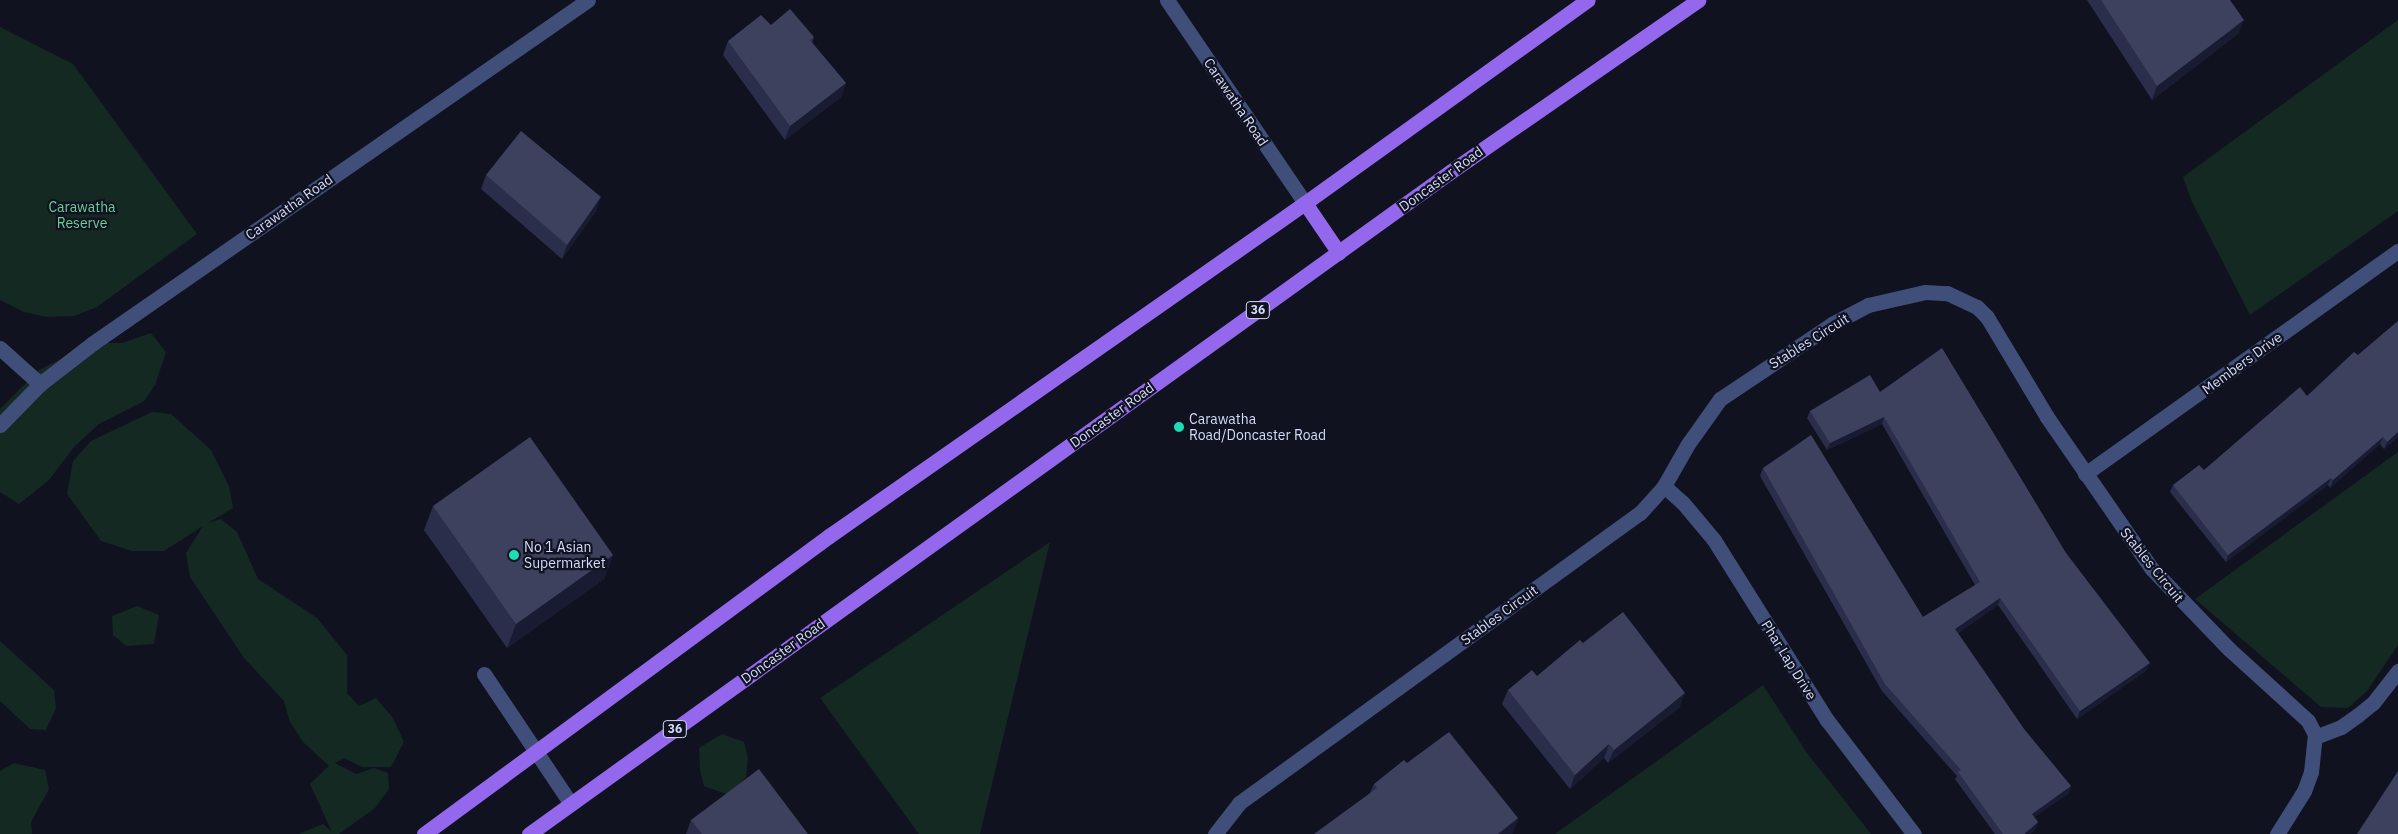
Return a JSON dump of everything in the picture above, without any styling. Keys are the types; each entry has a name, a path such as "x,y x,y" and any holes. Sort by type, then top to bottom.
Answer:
{"main road":[{"path":"424,834 829,536 1305,203 1588,0"},
{"name":"Doncaster Road","path":"529,834 1339,252 1698,0"},
{"path":"1305,203 1339,252"}],"street":[{"name":"Carawatha Road","path":"0,425 40,384 93,343 588,0"},
{"name":"Carawatha Road","path":"1167,0 1305,203"},
{"name":"Members Drive","path":"2086,474 2398,251"},
{"name":"Stables Circuit","path":"1215,834 1239,803 1640,513 1664,486 1693,436 1720,399 1832,324 1868,306 1925,292 1947,293 1977,307 1987,318 2086,474 2152,569 2229,649 2295,707 2308,721 2314,737 2313,765 2304,791 2277,834"},
{"path":"0,348 40,384"},
{"name":"Phar Lap Drive","path":"1664,486 1683,502 1714,540 1827,720 1914,834"},
{"path":"2314,737 2341,727 2358,715 2373,703 2398,671"},
{"path":"484,674 571,804"}],"green space":[{"path":"2398,20 2398,211 2250,315 2192,202 2183,177"},
{"name":"Carawatha Reserve","path":"0,27 73,64 197,234 97,307 74,316 47,317 24,312 0,300"},
{"path":"151,333 166,352 155,385 144,401 99,424 74,447 49,480 19,504 0,492 0,409 39,370 93,343 122,343"},
{"path":"152,412 171,414 211,450 229,486 233,508 208,523 221,519 237,532 258,579 317,618 347,655 347,693 359,706 376,698 393,718 404,742 391,767 362,767 344,758 335,763 356,774 374,768 388,773 389,789 375,808 339,834 298,834 323,824 332,832 310,784 329,766 303,742 290,722 284,701 244,658 190,577 186,553 203,526 164,551 132,551 101,541 67,494 73,461 91,441"},
{"path":"2398,452 2398,645 2367,691 2348,708 2321,707 2195,599"},
{"path":"1050,542 980,834 919,834 820,698"},
{"path":"137,606 159,615 154,644 126,646 113,635 112,616"},
{"path":"0,641 54,690 56,708 46,730 30,729 0,701"},
{"path":"1763,685 1807,753 1871,834 1555,834"},
{"path":"722,734 744,742 748,758 746,777 729,795 704,786 700,771 699,748"},
{"path":"14,763 45,770 49,789 31,822 32,834 0,834 0,771"}],"building":[{"path":"2101,0 2230,0 2244,20 2157,86"},
{"path":"790,9 814,37 810,40 846,83 790,126 728,41 761,15 771,25"},
{"path":"521,131 601,197 567,245 486,175"},
{"path":"2398,321 2398,432 2387,442 2383,437 2333,480 2331,478 2228,555 2173,485 2199,465 2204,470 2300,387 2307,396 2354,352 2358,355"},
{"path":"1942,348 2066,553 2150,663 2080,711 2000,598 1955,629 2024,729 2071,786 2032,814 2038,822 2024,834 2003,834 1958,772 1961,770 1885,684 1763,468 1811,435 1923,617 1980,582 1884,417 1830,443 1810,411 1870,375 1880,392"},
{"name":"No 1 Asian Supermarket","path":"530,437 613,555 516,624 433,506"},
{"path":"1623,612 1685,693 1614,750 1609,744 1575,775 1508,690 1532,670 1537,676 1580,640 1583,643"},
{"path":"1449,732 1518,818 1498,834 1314,834 1377,788 1374,784 1404,760 1407,763"},
{"path":"759,769 808,834 702,834 691,820"},
{"path":"2398,771 2398,834 2357,834"}],"place":[{"name":"Carawatha Road/Doncaster Road","path":"1179,427"},
{"name":"No 1 Asian Supermarket","path":"514,555"}]}
